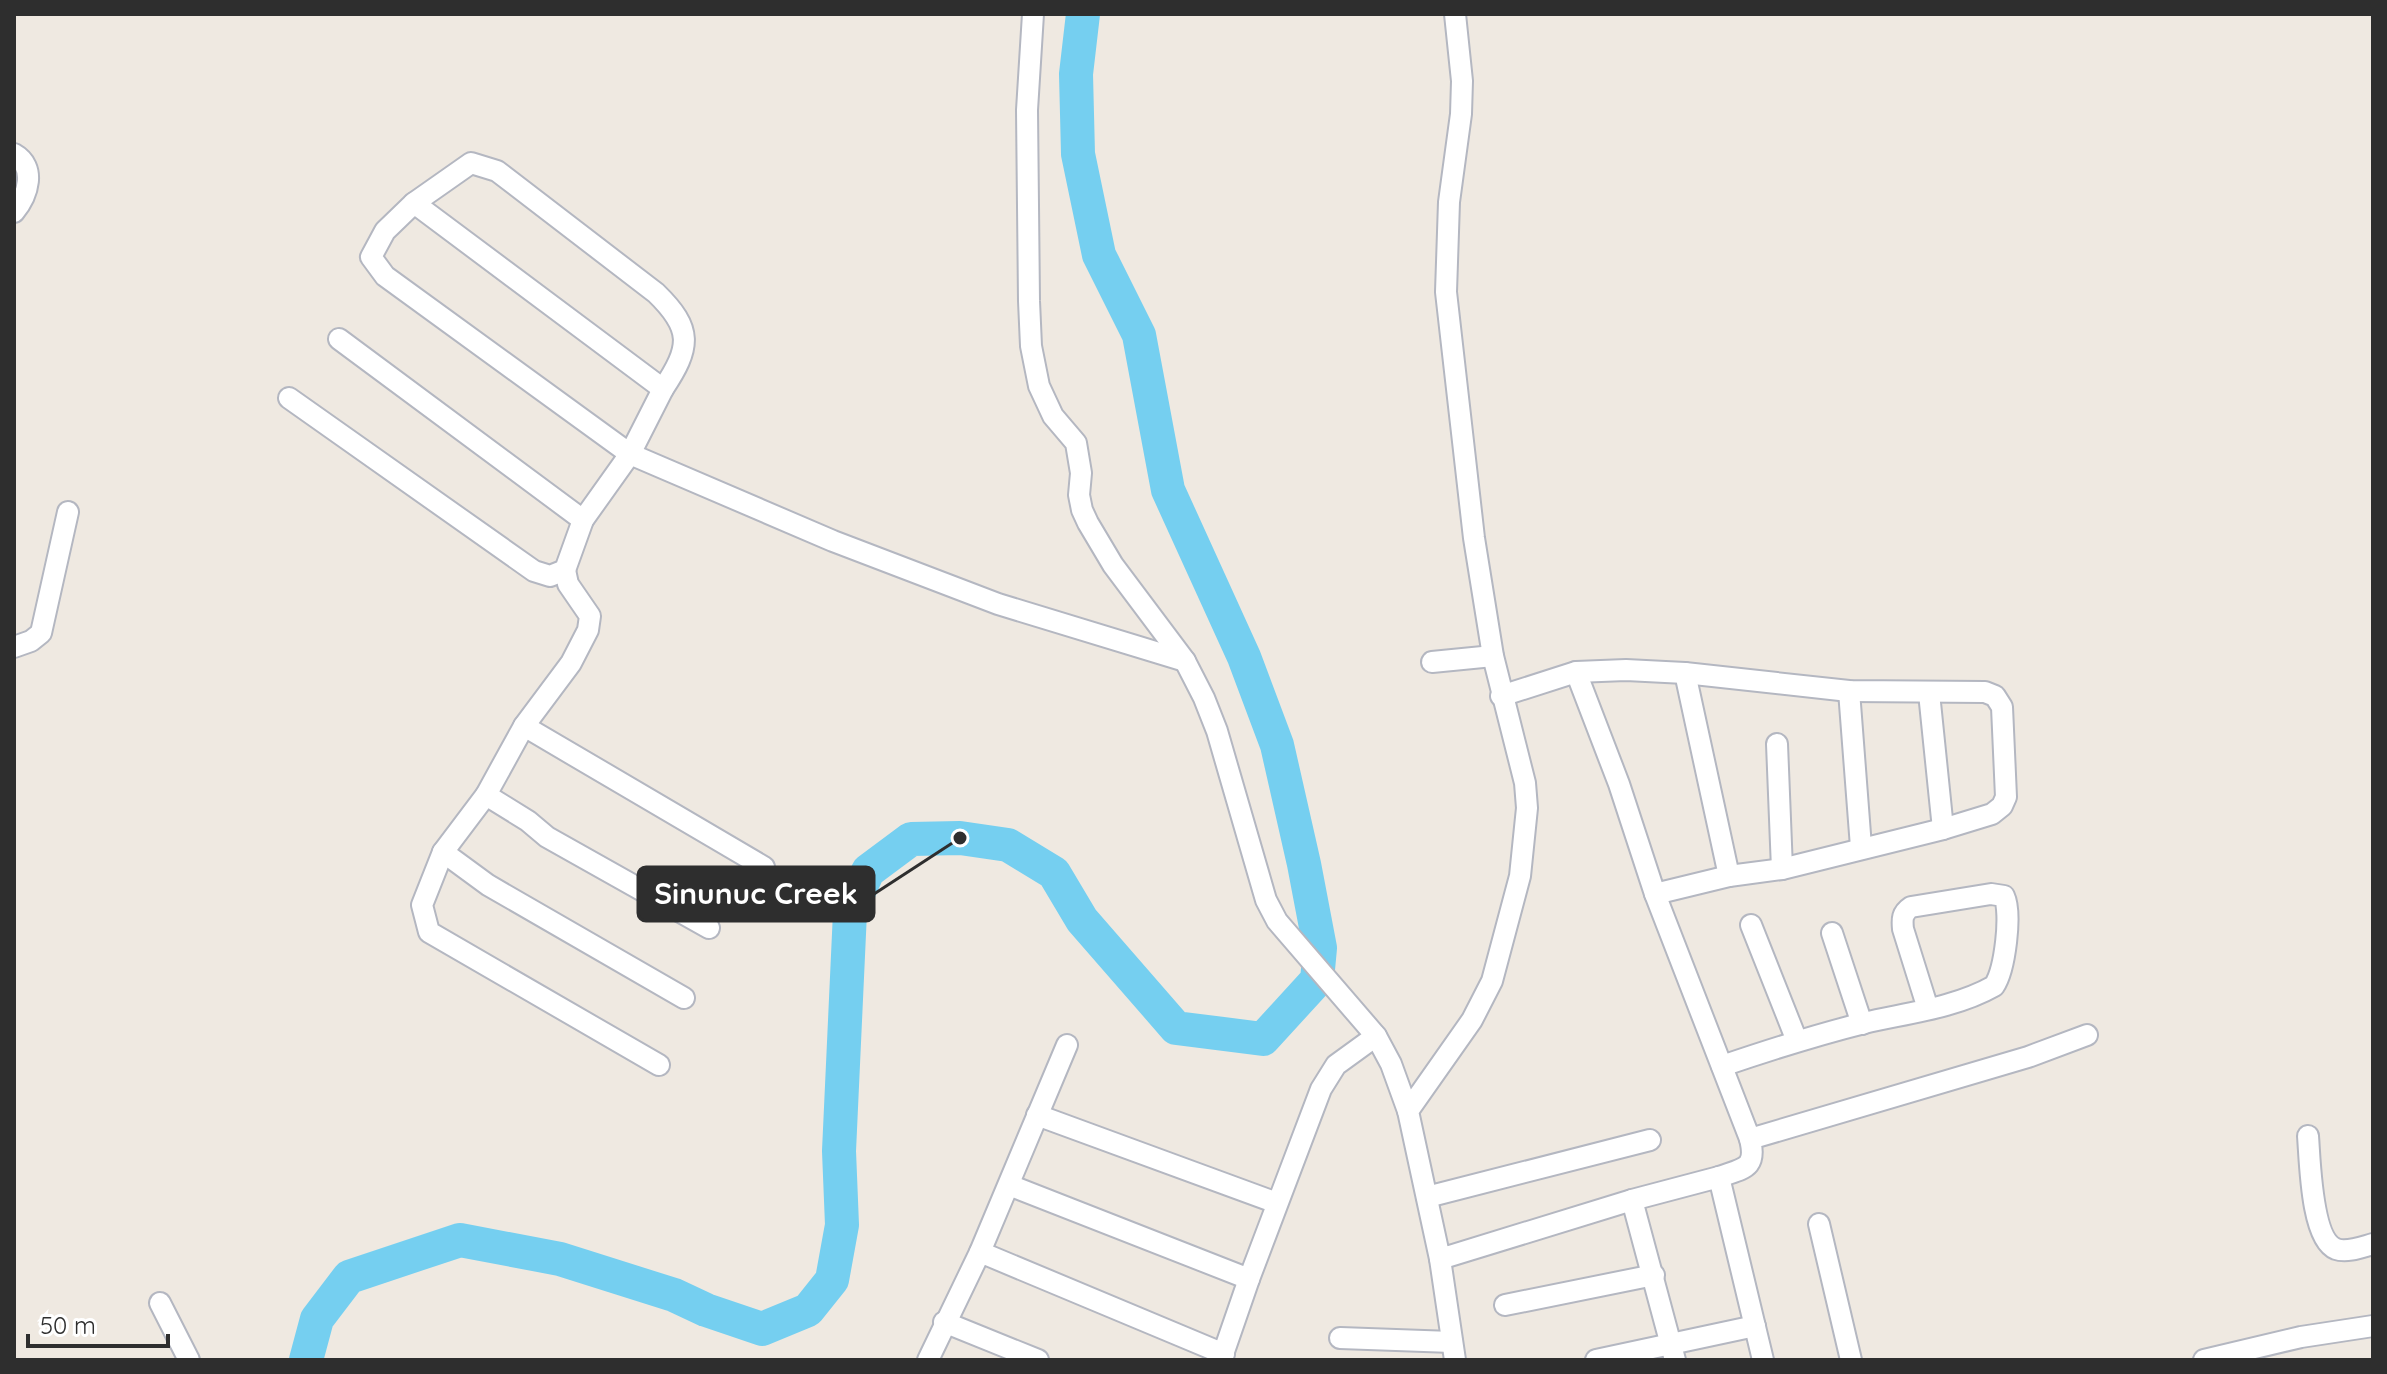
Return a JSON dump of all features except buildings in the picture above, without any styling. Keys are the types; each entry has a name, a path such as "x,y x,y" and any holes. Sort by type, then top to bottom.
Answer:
{"street":[{"path":"1033,14 1027,110 1029,316 1039,386 1053,416 1076,443 1081,459 1079,495 1088,523 1113,565 1185,661 1204,698 1217,731 1266,900 1277,921 1376,1036 1391,1064 1408,1111 1440,1259 1454,1351 1340,1338"},
{"path":"1408,1111 1472,1020 1492,981 1520,876 1527,808 1525,783 1493,656 1474,538 1446,292 1450,187 1461,114 1462,81 1455,14"},
{"path":"14,154 25,163 28,175 25,194 14,212"},
{"path":"659,1065 429,932 422,905 443,852 486,795 524,726 571,663 588,630 590,616 568,584 565,570 583,520 630,454 675,370 683,350 684,330 677,313 656,293 497,171 471,163 414,203 385,231 371,257 385,276 630,454 833,541 998,604 1185,661"},
{"path":"414,203 663,389"},
{"path":"339,339 583,520"},
{"path":"289,398 534,571 550,576 565,570"},
{"path":"14,647 37,638 45,624 68,512"},
{"path":"1432,662 1493,656"},
{"path":"1501,696 1576,672 1626,670 1685,673 1849,691 1985,692 1995,696 2002,707 2006,797 2002,806 1992,814 1782,869 1729,876 1655,894"},
{"path":"1440,1259 1632,1200 1719,1177 1740,1169 1751,1162 1754,1155 1655,894 1619,784 1576,672"},
{"path":"1685,673 1729,876"},
{"path":"1849,691 1861,847"},
{"path":"1929,693 1943,829"},
{"path":"524,726 764,867"},
{"path":"1777,744 1782,869"},
{"path":"486,795 578,855 709,928"},
{"path":"443,852 488,885 684,998"},
{"path":"1722,1066 1797,1041 1928,1009 1963,999 1994,986 2005,940 2008,906 2004,896 1991,894 1911,907 1905,911 1902,916 1903,929 1928,1009"},
{"path":"1751,925 1797,1041"},
{"path":"1832,933 1862,1024"},
{"path":"1750,1139 2016,1061 2087,1035"},
{"path":"980,1252 1223,1357 1321,1089 1336,1065 1376,1036"},
{"path":"928,1360 980,1252 1067,1045"},
{"path":"1037,1115 1277,1203"},
{"path":"2308,1136 2317,1219 2324,1240 2340,1250 2373,1244"},
{"path":"1427,1197 1650,1140"},
{"path":"1719,1177 1763,1360"},
{"path":"1009,1185 1249,1279"},
{"path":"1632,1200 1673,1352"},
{"path":"1819,1224 1851,1360"},
{"path":"1505,1305 1654,1275"},
{"path":"160,1303 189,1360"},
{"path":"944,1322 1038,1360"},
{"path":"1596,1360 1673,1352 1755,1326"},
{"path":"2204,1360 2236,1356 2301,1337 2373,1326"}],"waterway":[{"path":"306,1360 317,1319 349,1277 460,1240 560,1259 674,1295 706,1310 762,1329 808,1310 832,1280 842,1225 839,1151 850,912 868,871 911,839 960,838 1008,845 1054,873 1082,920 1176,1028 1263,1039 1317,980 1320,948 1277,745 1244,657 1168,490 1139,335 1099,255 1078,154 1076,74 1083,14"}],"place":[{"name":"Sinunuc Creek","path":"960,838"}]}
